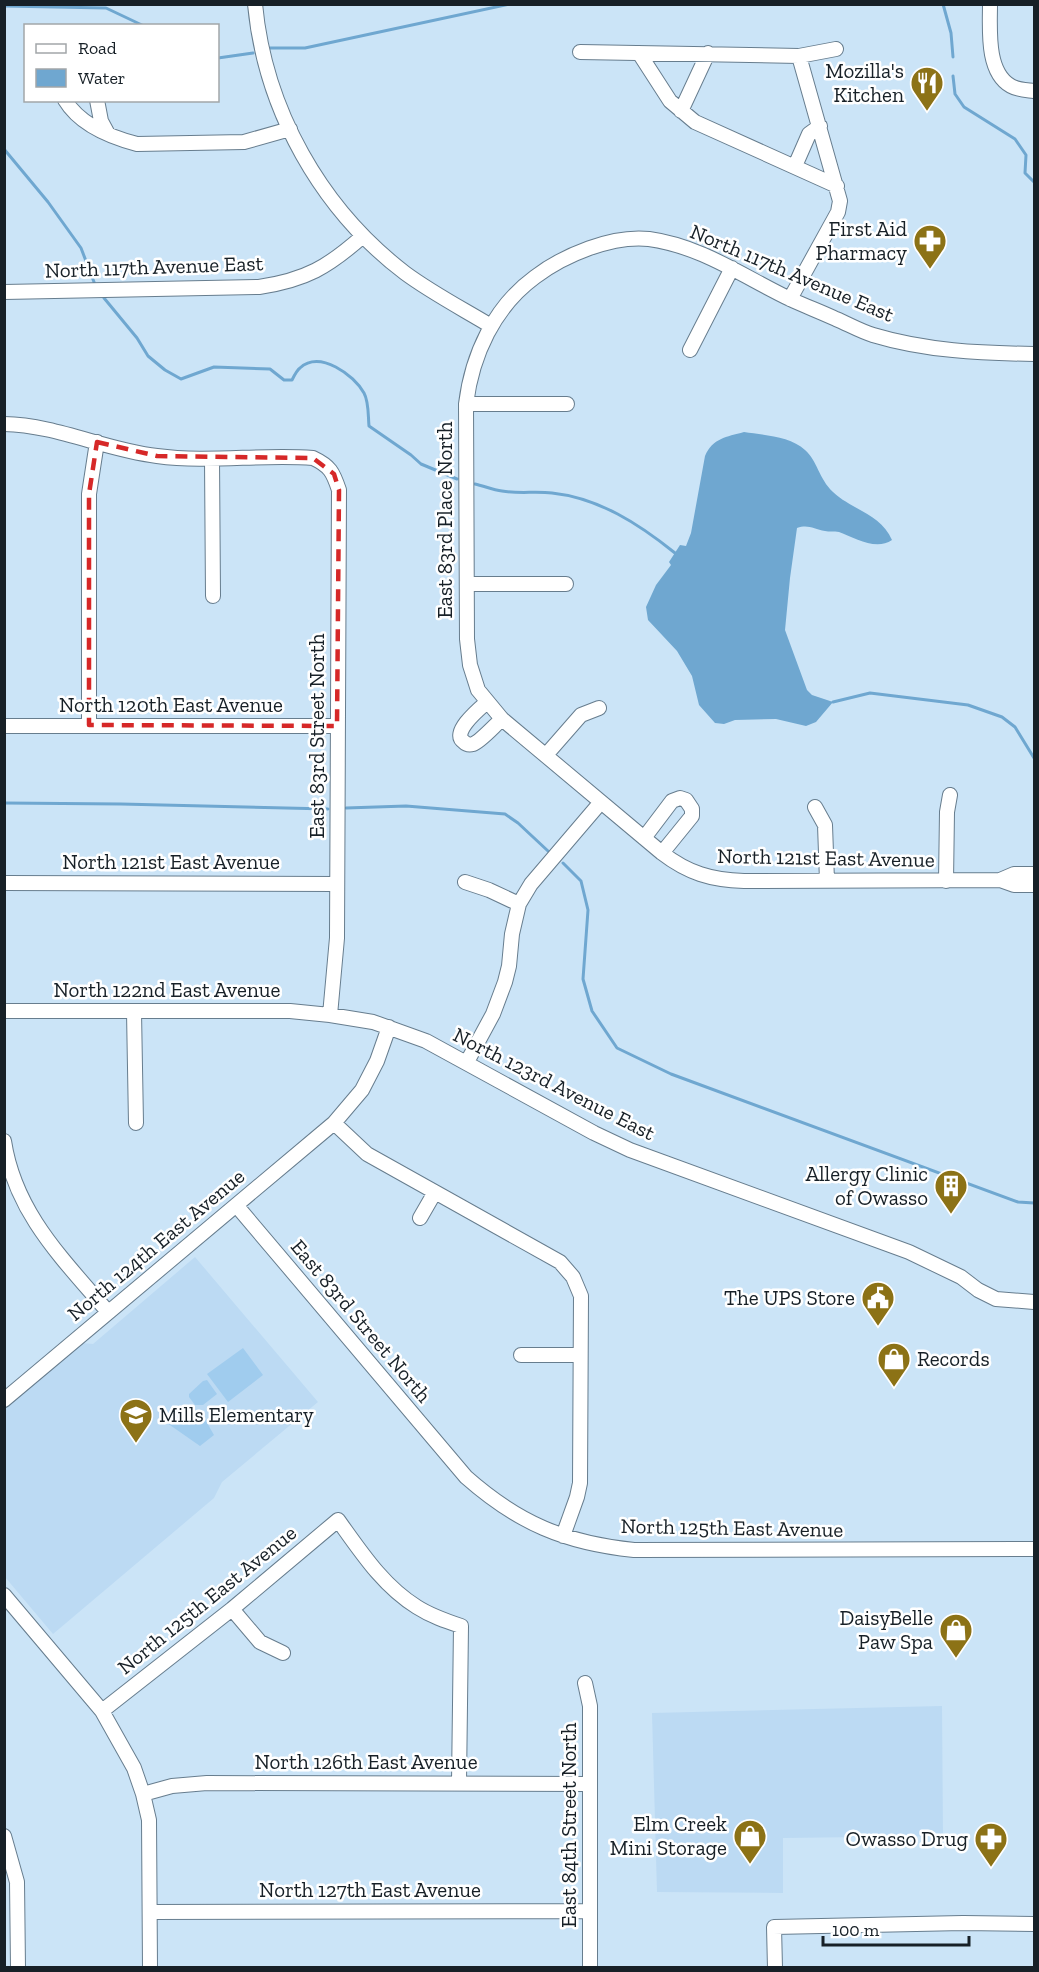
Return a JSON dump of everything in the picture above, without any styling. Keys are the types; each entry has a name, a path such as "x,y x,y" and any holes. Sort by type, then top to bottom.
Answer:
{"street":[{"path":"255,4 258,35 266,69 290,129 309,167 331,201 363,236 405,273 491,326"},
{"path":"990,4 991,44 999,74 1011,86 1020,90 1035,91"},
{"path":"580,52 799,56 836,49"},
{"path":"639,53 670,101 695,122 837,186"},
{"path":"681,111 708,53"},
{"path":"790,299 838,212 840,201 799,56"},
{"path":"66,102 92,128 137,144 226,144 244,142 290,129"},
{"path":"97,102 101,121 108,134"},
{"path":"795,166 809,134 820,126"},
{"name":"North 117th Avenue East","path":"4,292 278,284 315,272 344,253 363,236"},
{"name":"North 117th Avenue East","path":"491,326 513,297 544,270 581,250 615,242 648,239 690,249 790,299 871,334 917,345 958,351 1035,354"},
{"path":"690,350 732,268"},
{"name":"East 83rd Place North","path":"491,326 480,345 474,363 466,404 467,646 478,690 494,711"},
{"path":"466,404 567,404"},
{"path":"4,424 37,427 157,456 213,459 213,596"},
{"path":"88,726 89,494 97,442"},
{"name":"East 83rd Street North","path":"213,459 313,458 323,463 334,474 339,490 336,962 330,1015"},
{"path":"467,584 566,584"},
{"path":"546,755 581,715 598,708"},
{"name":"North 121st East Avenue","path":"494,711 662,853 692,872 722,880 1000,880 1014,885 1035,885"},
{"name":"North 120th East Avenue","path":"4,726 337,726"},
{"path":"946,881 947,812 950,795"},
{"path":"644,838 672,801 680,798 687,800 691,804 692,816 662,853"},
{"path":"467,1062 493,1014 505,982 513,927 519,904 531,884 601,802"},
{"path":"815,807 825,825 827,881"},
{"name":"North 121st East Avenue","path":"1000,880 1014,874 1035,874"},
{"path":"465,882 519,904"},
{"name":"North 121st East Avenue","path":"4,883 337,884"},
{"name":"North 122nd East Avenue","path":"4,1011 290,1011 330,1015 389,1027"},
{"path":"134,1012 136,1123"},
{"name":"North 123rd Avenue East","path":"389,1027 426,1041 594,1133 630,1150 909,1252 953,1272 996,1299 1035,1302"},
{"name":"North 124th East Avenue","path":"6,1396 334,1123 362,1090 377,1061 389,1027"},
{"path":"334,1123 367,1154 560,1262 573,1276 581,1296 580,1483 563,1536"},
{"path":"4,1141 15,1184 34,1222 108,1312"},
{"path":"420,1218 435,1192"},
{"name":"East 83rd Street North","path":"236,1205 454,1464"},
{"path":"521,1355 580,1355"},
{"name":"North 125th East Avenue","path":"454,1464 480,1490 507,1510 541,1528 606,1547 666,1551 1035,1549"},
{"name":"North 125th East Avenue","path":"102,1711 232,1609 338,1520 372,1567 398,1593 433,1616 461,1626 459,1783"},
{"path":"4,1595 102,1711 129,1759 143,1794 150,1839 150,1968"},
{"path":"232,1609 260,1642 283,1653"},
{"name":"East 84th Street North","path":"585,1683 590,1706 590,1968"},
{"name":"North 126th East Avenue","path":"143,1794 172,1786 207,1783 590,1784"},
{"path":"4,1836 17,1882 18,1968"},
{"name":"North 127th East Avenue","path":"150,1912 590,1911"},
{"path":"775,1968 774,1927 957,1923 1035,1924"}],"highlighted area":[{"path":"97,442 157,456 313,458 334,474 339,490 337,726 89,725 89,494"}],"shaded area":[{"name":"Mills Elementary","path":"195,1257 318,1402 222,1482 214,1498 53,1634 5,1577 4,1407 81,1343 93,1344"},
{"path":"243,1348 263,1375 228,1402 207,1374"},
{"path":"207,1380 217,1394 203,1405 195,1405 189,1394"},
{"path":"184,1407 203,1417 214,1435 200,1446 167,1423 166,1420 173,1410"},
{"path":"942,1706 943,1836 783,1838 783,1893 657,1892 652,1713"}],"water":[{"path":"744,432 776,437 799,445 809,454 828,487 841,498 874,518 887,531 892,540 872,544 839,532 808,527 797,528 785,630 807,690 812,695 833,702 816,722 806,726 776,719 715,723 699,705 692,676 677,651 648,620 646,607 656,585 671,565 669,562 680,545 686,546 691,533 708,450 716,442 726,437"}],"waterway":[{"path":"270,48 305,48 510,4"},
{"path":"943,4 951,33 953,57"},
{"path":"4,6 106,8 140,24"},
{"path":"219,58 253,53"},
{"path":"953,76 955,94 964,107 1015,139 1026,155 1025,173 1034,182"},
{"path":"4,149 48,202 81,248 94,282"},
{"path":"104,298 137,338 148,356 181,379 214,367 270,369 284,380 292,380 299,369 308,363 326,363 336,367 353,379 364,393 368,405 369,426 421,464 457,479"},
{"path":"475,484 495,490 552,493 586,500 618,514 675,553"},
{"path":"833,702 870,693 968,705 1002,717 1015,727 1034,758"},
{"path":"4,803 328,809"},
{"path":"346,808 406,806 505,814 548,851"},
{"path":"563,863 581,881 588,910 583,979 592,1011 617,1048 671,1074 1018,1202 1034,1203"}],"place":[{"name":"Mozilla's Kitchen","path":"927,112"},
{"name":"First Aid Pharmacy","path":"930,270"},
{"name":"Allergy Clinic of Owasso","path":"951,1215"},
{"name":"The UPS Store","path":"878,1327"},
{"name":"Records","path":"894,1388"},
{"name":"Mills Elementary","path":"136,1444"},
{"name":"DaisyBelle Paw Spa","path":"956,1659"},
{"name":"Elm Creek Mini Storage","path":"750,1865"},
{"name":"Owasso Drug","path":"991,1868"}]}
